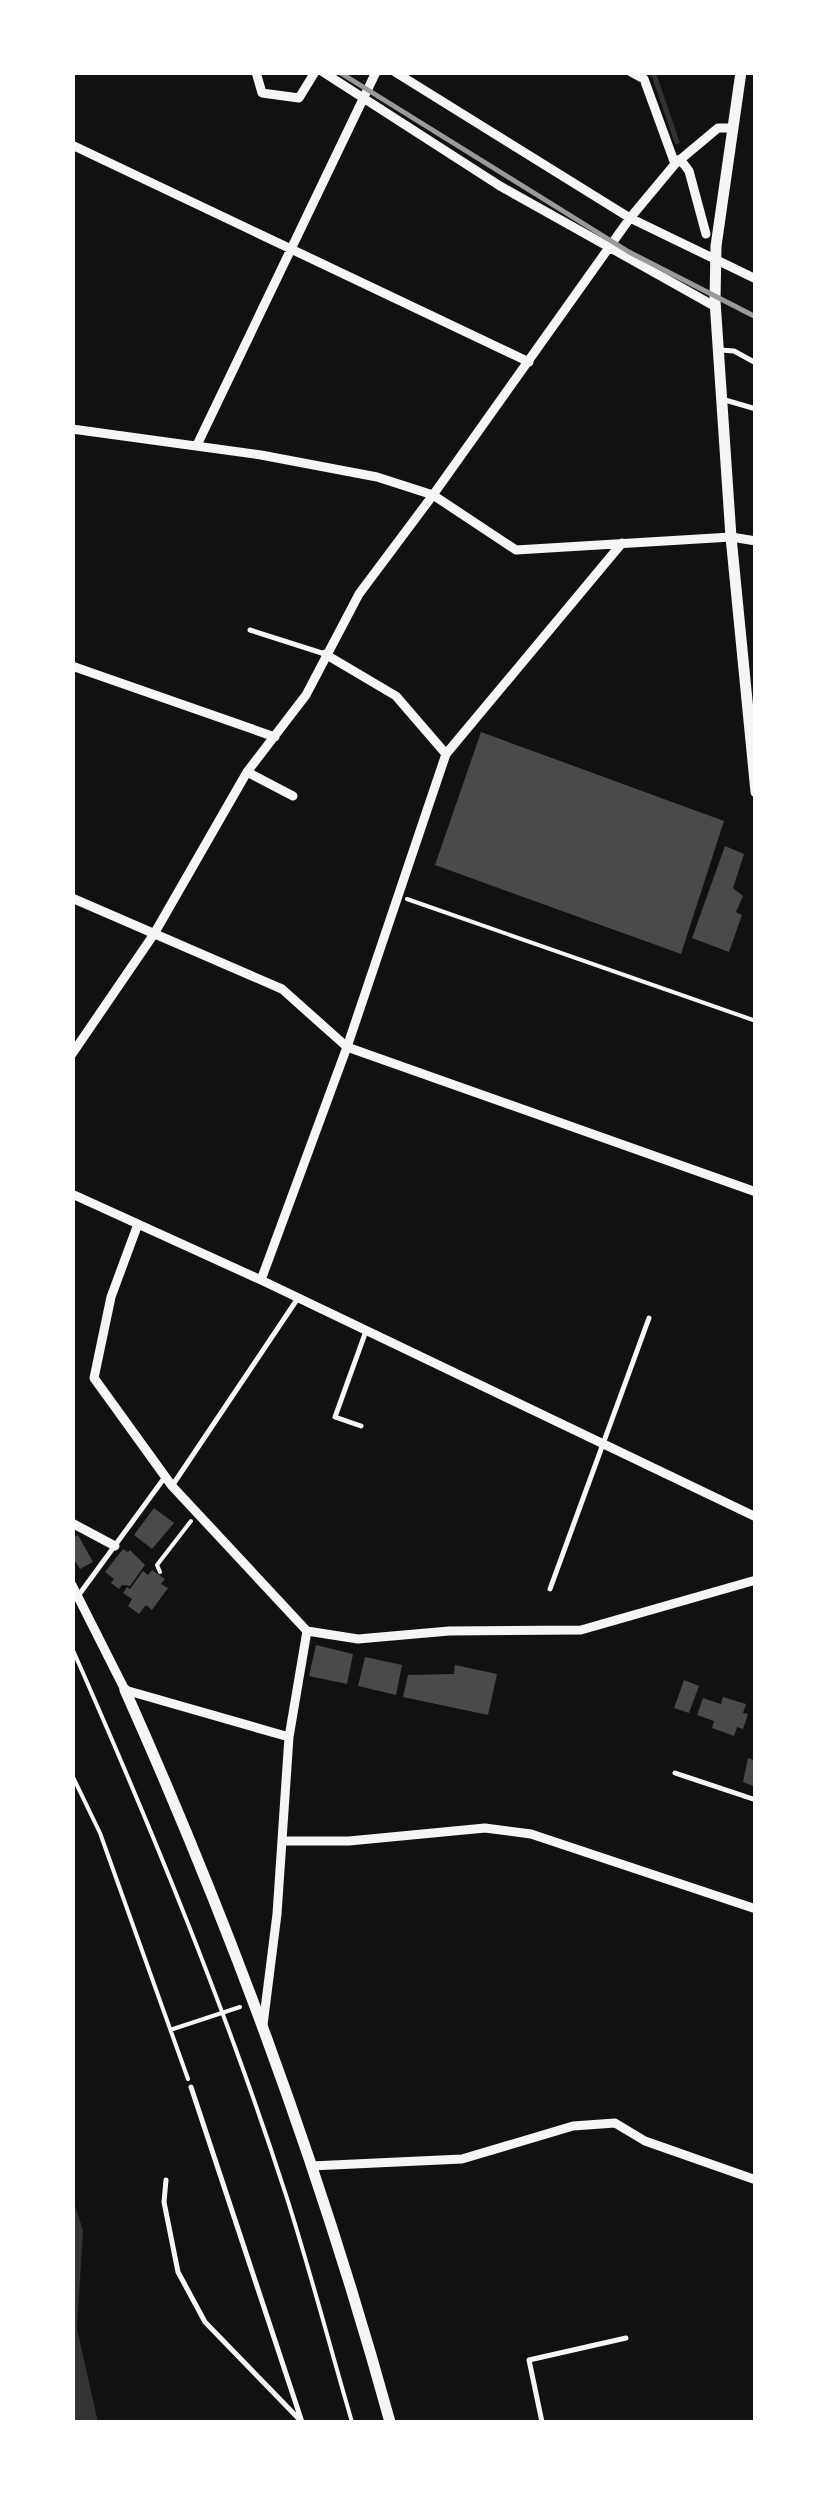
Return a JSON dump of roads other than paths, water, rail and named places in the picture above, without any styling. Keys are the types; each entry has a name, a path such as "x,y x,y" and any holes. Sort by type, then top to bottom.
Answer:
{"street":[{"path":"256,72 262,93 298,98 315,72"},
{"path":"323,72 608,248 716,308"},
{"path":"197,445 376,72"},
{"path":"395,72 630,218 756,279"},
{"path":"631,72 644,78 678,161 689,171 706,234"},
{"path":"741,72 716,259 716,308 730,537 756,792"},
{"path":"72,1054 154,934 247,772 306,695 359,594 630,218 678,161 718,128 732,128"},
{"path":"72,144 529,362"},
{"path":"72,429 197,445 377,477 433,495 516,550 730,537 756,542"},
{"path":"261,1280 346,1048 446,754 622,543"},
{"path":"325,654 396,696 446,754"},
{"path":"72,666 275,738"},
{"path":"247,772 293,796"},
{"path":"72,898 282,989 346,1048 756,1192"},
{"path":"72,1194 756,1517"},
{"path":"138,1224 110,1297 94,1378 169,1482 307,1631 358,1640 449,1631 580,1630 756,1580"},
{"path":"72,1524 115,1546"},
{"path":"72,1585 125,1690 186,1828 254,2002 311,2166 390,2422"},
{"path":"263,2028 289,1738 307,1631"},
{"path":"125,1690 289,1738"},
{"path":"282,1841 348,1840 485,1828 531,1834 756,1909"},
{"path":"311,2166 462,2159 573,2126 615,2123 646,2141 756,2180"}],"lane":[{"path":"720,350 734,351 756,362"},
{"path":"722,400 756,409"},
{"path":"250,630 325,654"},
{"path":"78,1596 169,1482 298,1298"},
{"path":"550,1588 649,1318"},
{"path":"361,1426 335,1417 366,1331"},
{"path":"676,1773 756,1800"},
{"path":"192,2087 302,2422"},
{"path":"166,2180 164,2202 178,2272 204,2322 302,2422"},
{"path":"542,2422 528,2360 626,2338"}],"waterway":[{"path":"653,72 677,142"}],"railway":[{"path":"339,72 629,252 756,317"}]}
